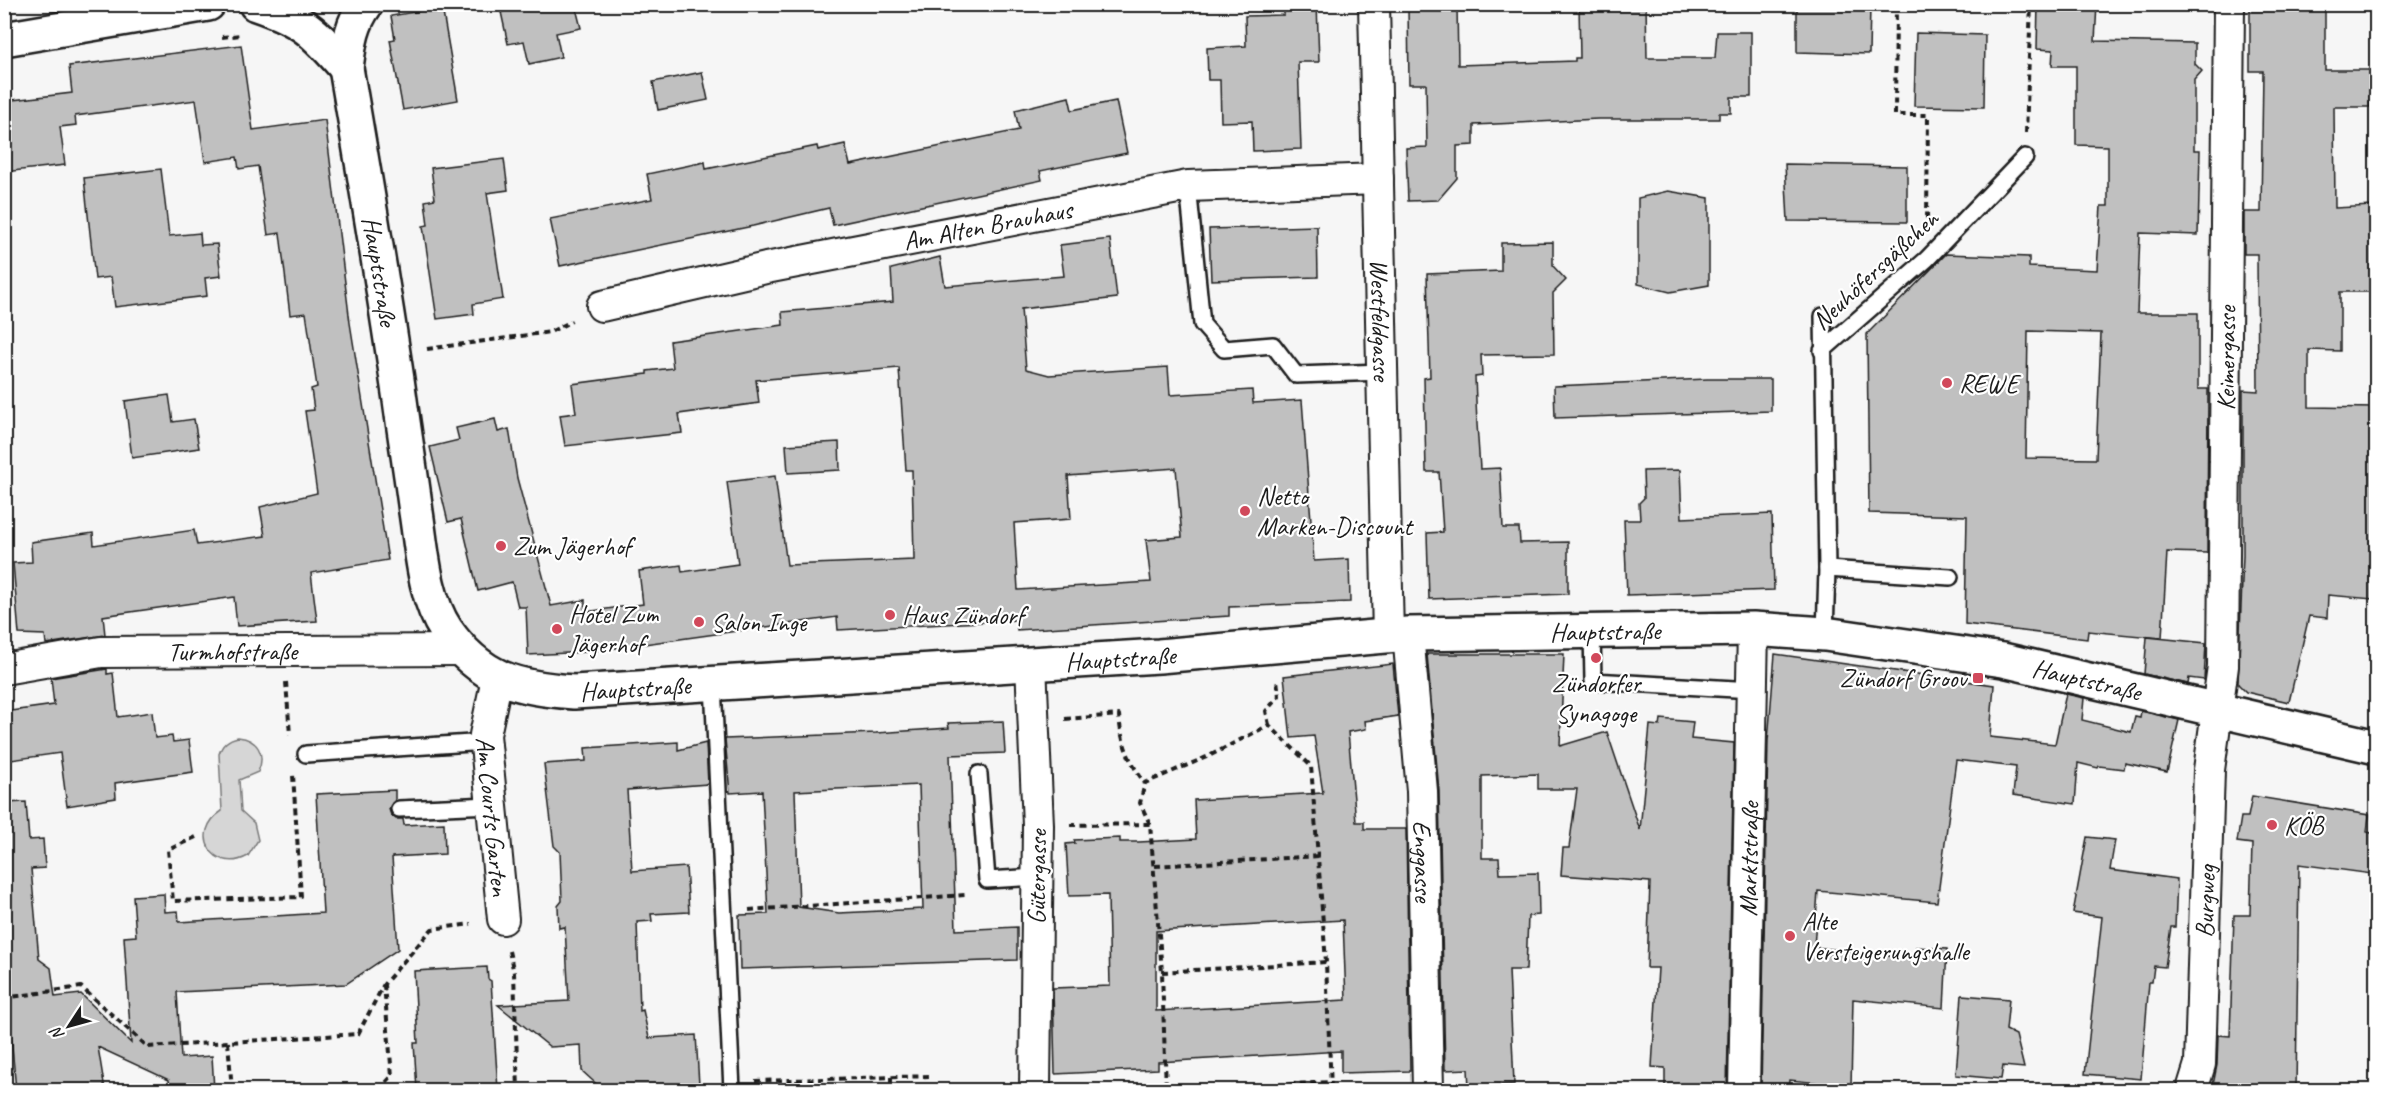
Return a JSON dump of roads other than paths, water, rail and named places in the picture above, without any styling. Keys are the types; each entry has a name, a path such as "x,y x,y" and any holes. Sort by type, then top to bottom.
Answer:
{"main road":[{"path":"4,39 208,4"},
{"name":"Hauptstraße","path":"366,4 358,15 350,36 346,68 393,354 424,569 444,628 461,650 478,666 497,678 532,689 574,692 1031,664 1274,647 1398,635 1754,629 1825,634 2003,660 2376,747"},
{"path":"250,20 282,13 313,31 346,68"}],"street":[{"name":"Westfeldgasse","path":"1374,4 1384,412 1398,635"},
{"name":"Keimergasse","path":"2217,711 2223,666 2229,4"},
{"name":"Am Alten Brauhaus","path":"602,306 757,270 1188,186 1378,179"},
{"name":"Marktstraße","path":"1744,1090 1754,629"},
{"name":"Enggasse","path":"1398,635 1422,791 1428,1090"},
{"name":"Turmhofstraße","path":"4,669 101,652 461,650"},
{"name":"Gütergasse","path":"1031,664 1038,825 1035,1090"},
{"name":"Am Courts Garten","path":"497,678 486,742 503,919"},
{"name":"Burgweg","path":"2192,1090 2200,1064 2209,770 2217,711"}],"lane":[{"name":"Neuhöfersgäßchen","path":"1825,634 1827,569 1822,351 1927,259 2025,157"},
{"path":"1188,186 1202,324 1224,349 1273,345 1296,375 1383,372"},
{"path":"1822,351 1823,316"},
{"path":"1827,569 1950,577"},
{"path":"1592,631 1593,681 1753,690"},
{"path":"713,684 732,1086"},
{"path":"306,754 486,742"},
{"path":"979,774 987,880 1036,877"},
{"path":"399,809 491,805"}],"place":[{"name":"REWE","path":"1947,383"},
{"name":"Netto Marken-Discount","path":"1245,511"},
{"name":"Zum Jägerhof","path":"501,546"},
{"name":"Haus Zündorf","path":"890,615"},
{"name":"Salon Inge","path":"699,622"},
{"name":"Hotel Zum Jägerhof","path":"557,629"},
{"name":"Zündorfer Synagoge","path":"1596,658"},
{"name":"Zündorf Groov","path":"1978,678"},
{"name":"KÖB","path":"2272,825"},
{"name":"Alte Versteigerungshalle","path":"1790,936"}]}
